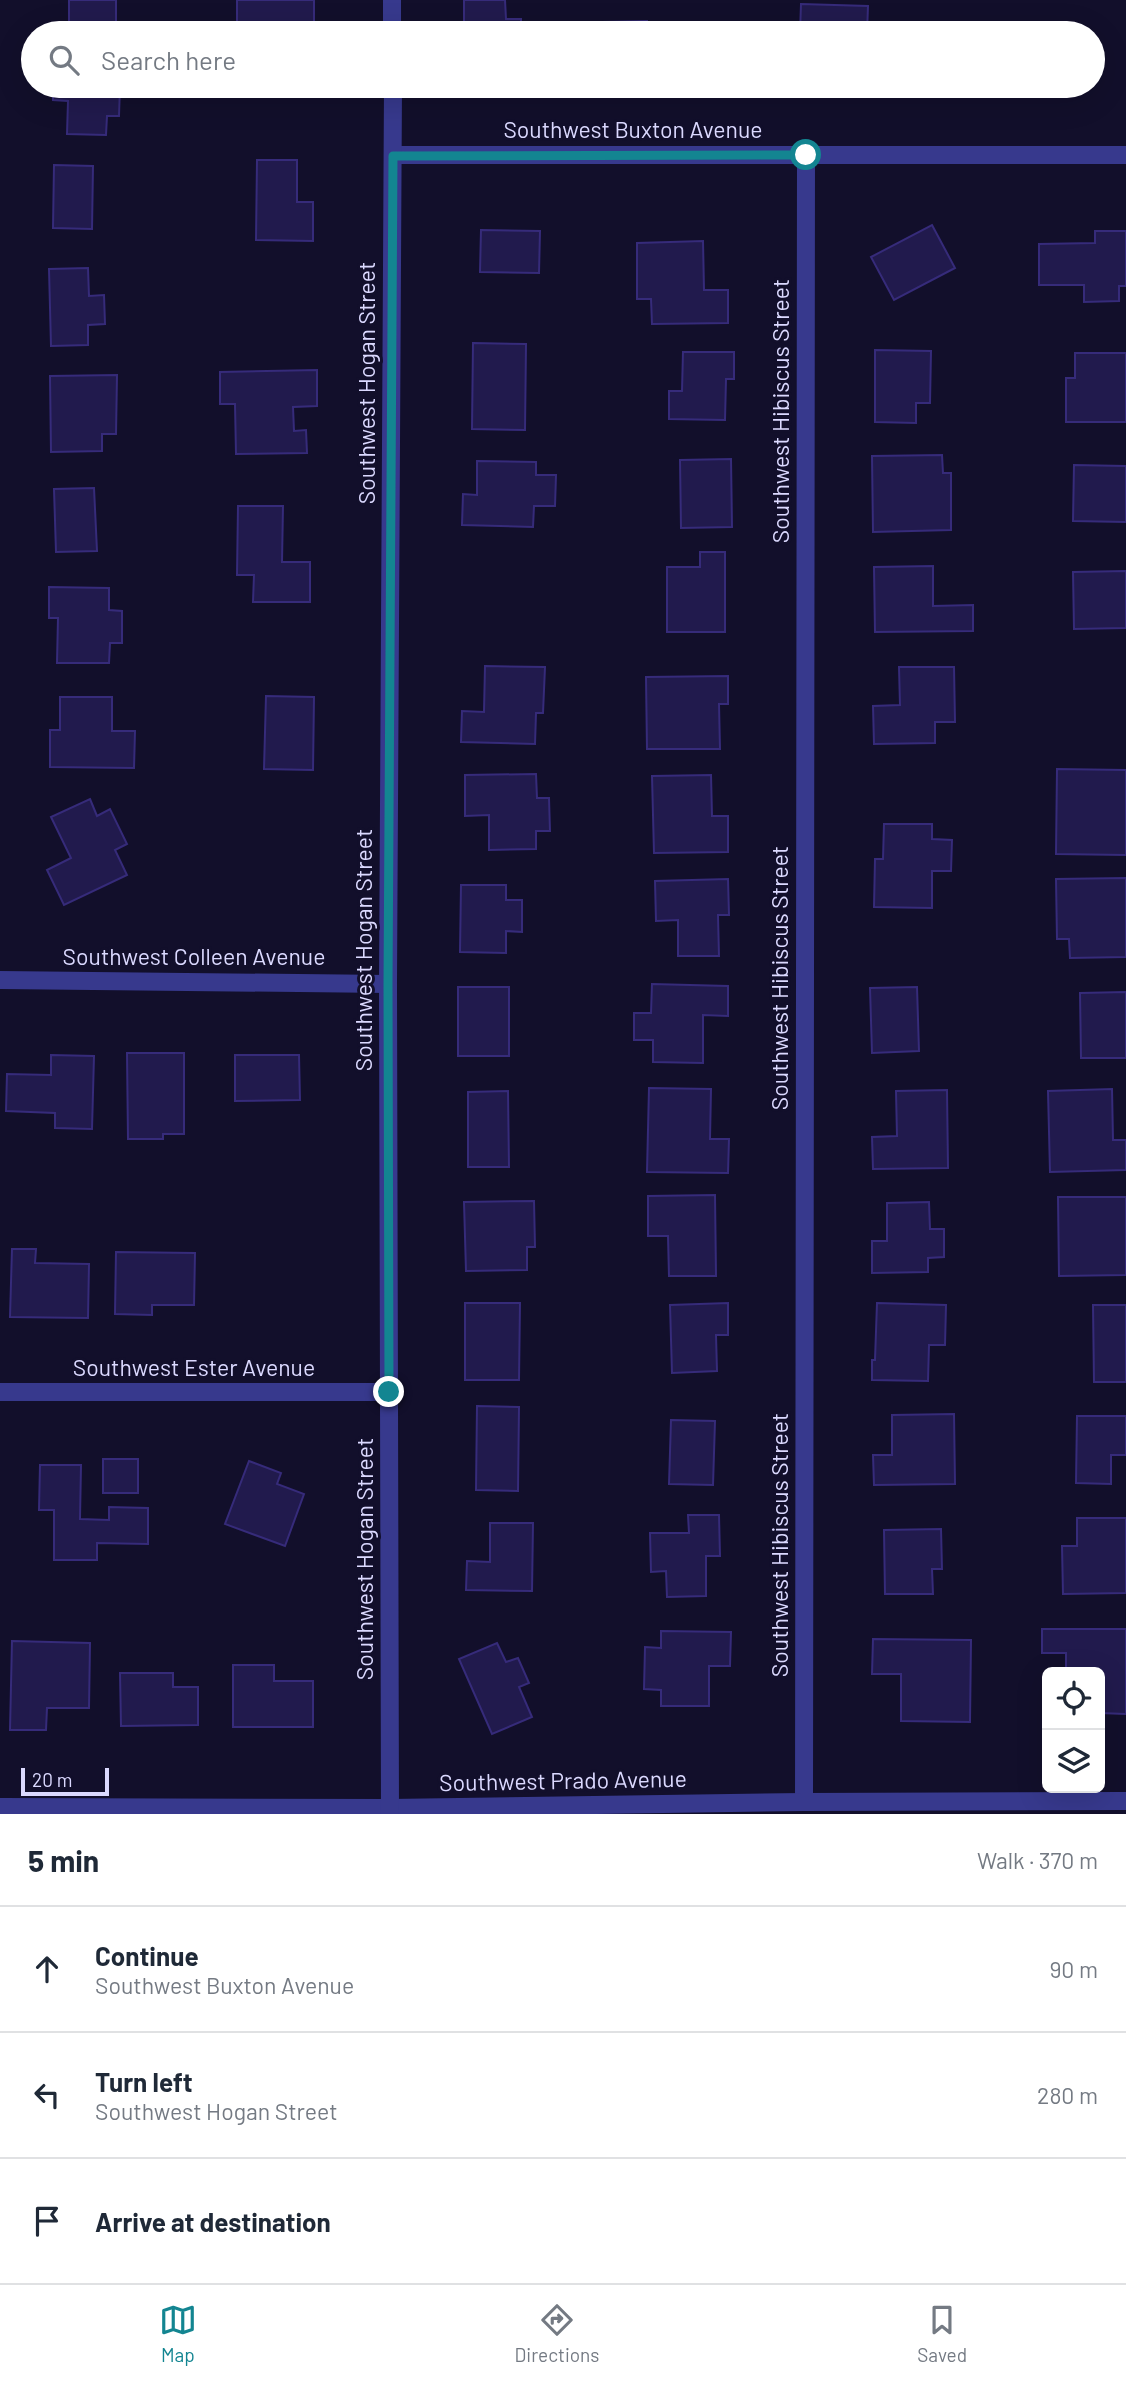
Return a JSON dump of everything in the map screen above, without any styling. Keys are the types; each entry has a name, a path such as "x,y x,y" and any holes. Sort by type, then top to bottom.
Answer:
{"street":[{"path":"392,0 392,21"},
{"name":"Southwest Hogan Street","path":"390,1811 388,984 393,98"},
{"name":"Southwest Hibiscus Street","path":"804,1802 806,155"},
{"name":"Southwest Buxton Avenue","path":"393,156 1126,155"},
{"name":"Southwest Colleen Avenue","path":"0,980 388,984"},
{"name":"Southwest Ester Avenue","path":"0,1392 389,1392"},
{"name":"Southwest Prado Avenue","path":"0,1807 390,1811 804,1802 1126,1801"}],"building":[{"path":"69,0 116,0 116,21 69,21"},
{"path":"237,0 314,0 314,21 237,21"},
{"path":"464,0 505,0 506,19 521,19 521,21 464,21"},
{"path":"801,4 868,6 867,21 800,21"},
{"path":"120,98 119,116 107,116 106,135 67,134 68,101 53,100"},
{"path":"257,160 297,160 297,202 313,202 313,241 256,240"},
{"path":"54,165 93,166 92,229 53,228"},
{"path":"932,225 955,268 894,300 871,257"},
{"path":"481,230 540,231 539,273 480,272"},
{"path":"1095,231 1126,231 1126,286 1119,286 1119,301 1084,302 1084,285 1039,285 1039,244 1095,243"},
{"path":"703,241 704,290 728,290 728,323 652,324 651,299 637,299 637,243"},
{"path":"88,268 89,296 104,295 105,324 88,325 88,345 51,346 49,269"},
{"path":"473,343 526,344 525,430 472,429"},
{"path":"875,350 931,351 930,403 916,403 916,423 875,422"},
{"path":"683,352 734,352 734,379 726,379 725,420 669,419 669,391 682,391"},
{"path":"1075,353 1126,353 1126,422 1066,422 1066,378 1075,378"},
{"path":"317,370 317,406 293,407 294,431 306,430 307,453 236,454 235,404 220,404 220,372"},
{"path":"117,375 116,434 102,434 102,451 51,452 50,376"},
{"path":"942,455 943,473 951,473 951,530 873,532 872,456"},
{"path":"731,459 732,527 681,528 680,460"},
{"path":"477,461 536,462 536,475 556,475 555,506 534,506 533,527 462,525 463,494 477,495"},
{"path":"1074,465 1126,466 1126,522 1073,521"},
{"path":"94,488 97,551 56,552 54,489"},
{"path":"238,506 283,506 282,562 310,562 310,602 253,602 254,575 237,575"},
{"path":"700,552 725,552 725,632 667,632 667,567 700,567"},
{"path":"933,566 933,606 973,605 973,631 875,632 874,567"},
{"path":"1126,571 1126,628 1074,629 1073,572"},
{"path":"49,587 109,588 109,610 122,611 122,643 110,643 109,663 57,663 58,618 49,618"},
{"path":"485,666 545,667 543,713 536,713 535,744 461,742 462,711 484,712"},
{"path":"899,667 954,667 955,722 935,722 935,743 874,744 873,706 900,705"},
{"path":"728,676 728,704 719,704 720,749 647,749 646,677"},
{"path":"266,696 314,697 313,770 264,769"},
{"path":"60,697 112,697 112,731 135,731 134,768 50,767 50,730 60,730"},
{"path":"1057,769 1126,770 1126,855 1056,854"},
{"path":"536,774 537,798 549,798 550,831 536,831 536,849 489,850 489,815 465,816 465,775"},
{"path":"711,775 712,816 728,816 728,852 654,853 652,776"},
{"path":"90,799 97,816 110,809 127,844 115,850 127,875 64,905 47,870 71,858 51,817"},
{"path":"884,824 932,824 932,839 952,840 951,871 932,871 932,908 874,907 875,859 883,859"},
{"path":"1126,878 1126,957 1070,958 1069,939 1057,939 1056,879"},
{"path":"728,879 729,915 718,915 719,956 678,956 678,920 656,921 655,881"},
{"path":"461,885 506,885 506,900 522,900 522,932 506,931 506,953 460,952"},
{"path":"652,984 728,986 728,1016 703,1015 703,1063 653,1062 653,1040 634,1040 634,1013 651,1013"},
{"path":"458,987 509,987 509,1056 458,1056"},
{"path":"917,987 919,1051 872,1053 870,988"},
{"path":"1126,992 1126,1058 1081,1058 1080,993"},
{"path":"127,1053 184,1053 184,1134 163,1134 163,1139 128,1139"},
{"path":"51,1055 94,1056 92,1129 55,1128 55,1113 6,1111 7,1074 51,1075"},
{"path":"235,1055 299,1055 300,1100 235,1101"},
{"path":"649,1088 711,1089 710,1139 729,1139 728,1173 647,1172"},
{"path":"1112,1089 1113,1140 1126,1140 1126,1170 1050,1172 1048,1091"},
{"path":"947,1090 948,1168 873,1169 872,1137 897,1136 896,1091"},
{"path":"508,1091 509,1167 468,1167 468,1092"},
{"path":"715,1195 716,1276 669,1276 668,1236 648,1236 648,1196"},
{"path":"1058,1197 1126,1197 1126,1275 1059,1276"},
{"path":"534,1201 535,1247 527,1247 527,1270 466,1271 464,1202"},
{"path":"929,1202 930,1229 944,1229 944,1257 928,1258 928,1272 872,1273 872,1241 887,1241 887,1203"},
{"path":"12,1249 36,1249 35,1263 89,1264 88,1318 10,1317"},
{"path":"116,1252 195,1253 194,1305 152,1305 152,1315 115,1314"},
{"path":"465,1303 520,1303 519,1380 465,1380"},
{"path":"728,1303 728,1335 716,1335 717,1371 672,1373 670,1305"},
{"path":"877,1303 946,1305 945,1345 929,1345 928,1381 872,1380"},
{"path":"1093,1305 1126,1305 1126,1382 1094,1382"},
{"path":"477,1406 519,1407 518,1491 476,1490"},
{"path":"954,1414 955,1484 874,1485 873,1455 892,1455 892,1415"},
{"path":"1077,1416 1126,1416 1126,1455 1111,1455 1111,1484 1076,1483"},
{"path":"671,1420 715,1421 713,1485 669,1484"},
{"path":"103,1459 138,1459 138,1493 103,1493"},
{"path":"249,1461 281,1473 277,1484 304,1494 285,1546 225,1524"},
{"path":"40,1465 81,1465 80,1519 109,1520 109,1507 148,1508 148,1544 97,1543 97,1560 54,1560 54,1510 39,1510"},
{"path":"688,1515 719,1515 720,1556 706,1556 706,1596 667,1597 666,1571 651,1572 650,1533 689,1533"},
{"path":"1077,1518 1126,1518 1126,1593 1063,1594 1062,1546 1077,1546"},
{"path":"490,1523 533,1523 532,1591 466,1590 467,1561 490,1562"},
{"path":"941,1529 942,1569 932,1569 933,1594 885,1594 884,1530"},
{"path":"1042,1629 1126,1629 1126,1714 1105,1713 1105,1667 1066,1667 1066,1653 1042,1653"},
{"path":"661,1631 731,1632 730,1666 709,1666 709,1706 661,1706 661,1690 644,1689 645,1647 661,1648"},
{"path":"873,1639 971,1640 970,1722 901,1721 901,1674 872,1674"},
{"path":"12,1641 90,1643 89,1708 47,1708 46,1730 10,1730"},
{"path":"497,1643 506,1662 518,1658 529,1683 519,1687 532,1717 492,1734 459,1659"},
{"path":"233,1665 274,1665 274,1681 313,1681 313,1727 233,1727"},
{"path":"120,1673 173,1673 173,1687 198,1687 198,1725 121,1726"}],"route":[{"path":"389,1392 388,984 393,156 806,155"}]}
